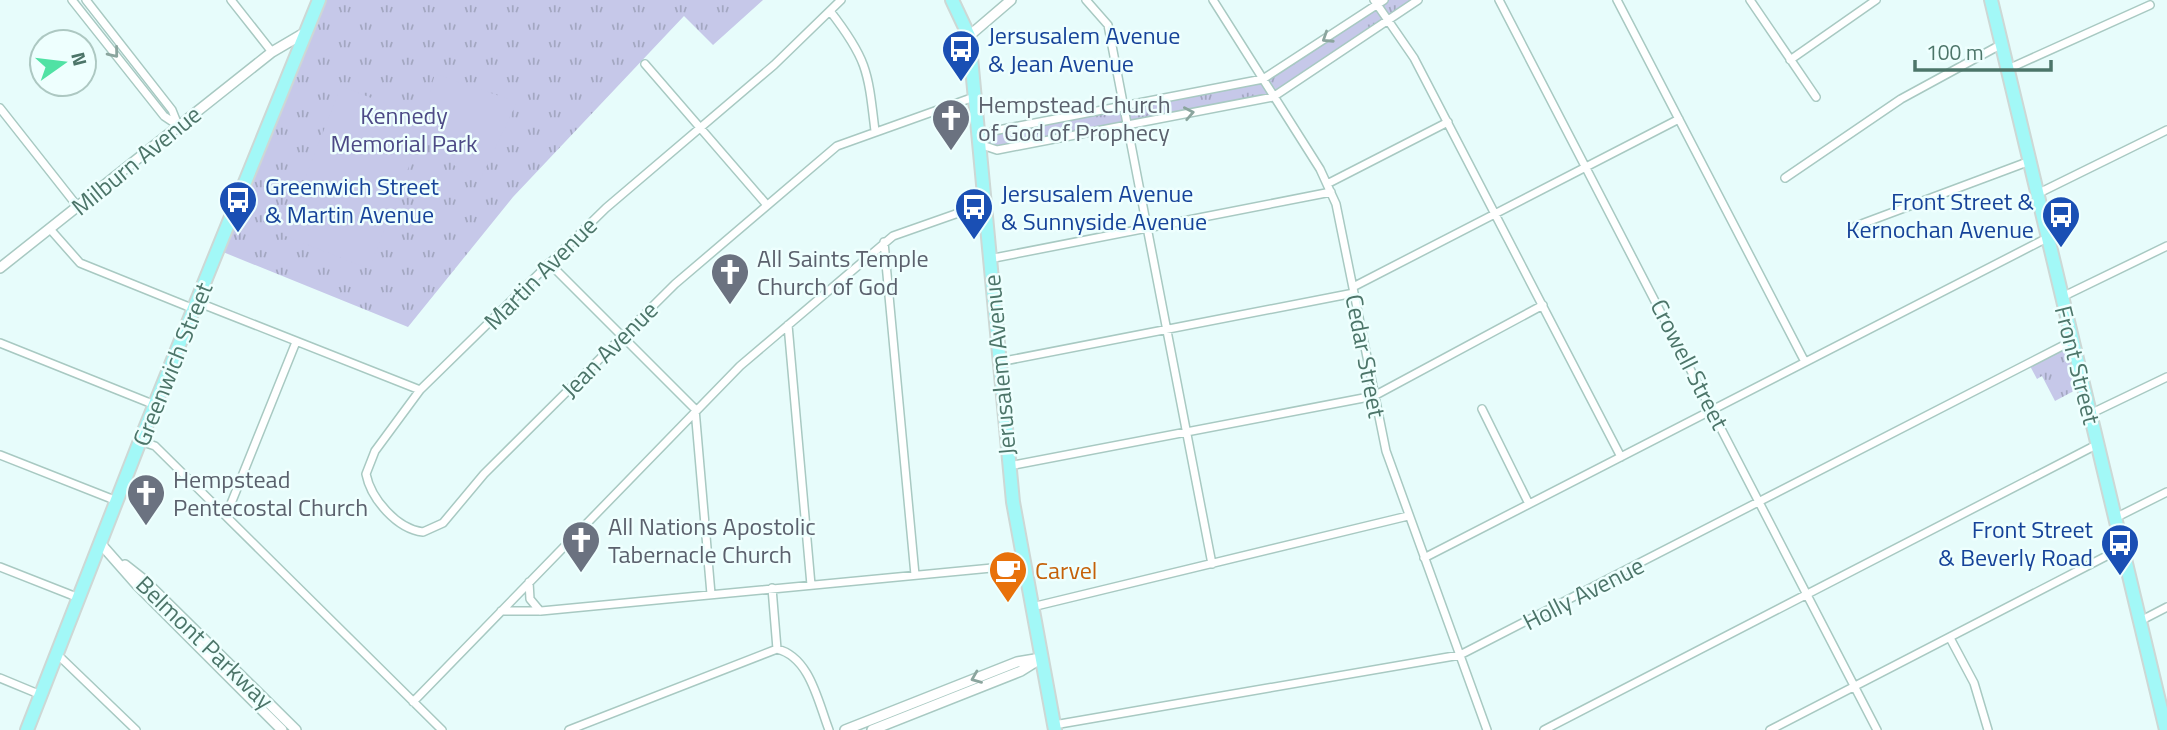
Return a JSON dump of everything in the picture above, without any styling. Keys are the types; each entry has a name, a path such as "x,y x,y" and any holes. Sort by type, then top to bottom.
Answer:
{"main road":[{"name":"Greenwich Street","path":"27,730 140,441 319,0"},
{"name":"Jerusalem Avenue","path":"952,0 969,36 1009,466 1024,565 1055,728"},
{"name":"Front Street","path":"1990,0 2166,725"}],"street":[{"path":"72,0 164,116 178,126"},
{"path":"86,0 172,110 178,126"},
{"path":"231,0 272,52"},
{"name":"Martin Avenue","path":"420,390 606,208 774,65 841,0"},
{"path":"969,36 1010,0"},
{"path":"1086,0 1108,25 1212,564"},
{"name":"Cedar Street","path":"1213,0 1331,192 1386,451 1487,730"},
{"path":"978,144 997,150 1273,97 1418,0"},
{"name":"Crowell Street","path":"1499,0 1877,730"},
{"path":"1618,0 1805,362"},
{"path":"1749,0 1816,97"},
{"path":"1790,60 1875,0"},
{"path":"978,144 993,131 1263,79 1378,1 1414,58 1621,457"},
{"path":"2008,69 2150,5"},
{"path":"830,11 857,47 867,69 875,131"},
{"name":"Milburn Avenue","path":"0,268 272,52 306,33"},
{"path":"1786,178 1901,99 2002,43"},
{"path":"645,64 767,205"},
{"name":"Jean Avenue","path":"420,390 375,451 366,474 373,494 400,524 423,532 443,523 484,474 675,284 837,146 974,97"},
{"path":"0,108 78,207"},
{"path":"999,362 1168,330 1353,290 1679,119"},
{"path":"1327,184 1448,122"},
{"path":"2037,194 2167,130"},
{"path":"1856,226 2030,161"},
{"path":"989,259 1331,192"},
{"path":"413,702 695,409 788,324 884,242 899,233 984,204"},
{"path":"50,229 80,263 420,390"},
{"path":"1424,558 2047,238"},
{"path":"884,242 915,575"},
{"path":"2062,297 2167,246"},
{"path":"550,264 695,409 711,594"},
{"path":"1009,466 1374,396 1543,305"},
{"path":"788,324 811,585"},
{"name":"Holly Avenue","path":"1055,728 1460,655 2072,341"},
{"path":"226,516 296,342"},
{"path":"0,343 155,405"},
{"path":"2090,414 2167,377"},
{"path":"1482,409 1529,504"},
{"path":"140,441 155,446 442,730"},
{"path":"1544,730 2098,444"},
{"path":"0,455 117,501"},
{"path":"2115,518 2167,492"},
{"path":"1032,607 1408,516"},
{"name":"Belmont Parkway","path":"100,543 144,580 281,725 296,730"},
{"path":"1770,730 2122,548"},
{"path":"501,611 541,611 1024,565"},
{"path":"0,566 79,598"},
{"path":"529,582 530,599 541,611"},
{"path":"772,588 777,649"},
{"path":"2140,621 2167,607"},
{"path":"1950,638 1974,683 1988,730"},
{"path":"569,730 777,649 793,655 804,669 829,730"},
{"path":"57,654 135,730"},
{"path":"872,730 1017,662 1041,658"},
{"path":"0,678 41,695"},
{"path":"845,730 939,698"}],"green space":[{"name":"Kennedy Memorial Park","path":"319,0 763,0 713,45 684,16 513,197 408,327 218,250"},
{"path":"1384,0 1418,0 1273,97 997,150 979,144 993,131 1263,80"},
{"path":"435,74 517,102 479,182 452,163 435,137 430,106"},
{"path":"341,86 427,120 369,269 283,235"},
{"path":"2072,341 2083,386 2055,401 2042,376 2037,379 2029,364"}],"place":[{"name":"Jersusalem Avenue & Jean Avenue","path":"961,83"},
{"name":"Hempstead Church of God of Prophecy","path":"951,152"},
{"name":"Greenwich Street & Martin Avenue","path":"238,234"},
{"name":"Jersusalem Avenue & Sunnyside Avenue","path":"974,241"},
{"name":"Front Street & Kernochan Avenue","path":"2061,249"},
{"name":"All Saints Temple Church of God","path":"730,306"},
{"name":"Hempstead Pentecostal Church","path":"146,527"},
{"name":"All Nations Apostolic Tabernacle Church","path":"581,574"},
{"name":"Front Street & Beverly Road","path":"2120,577"},
{"name":"Carvel","path":"1008,604"}]}
